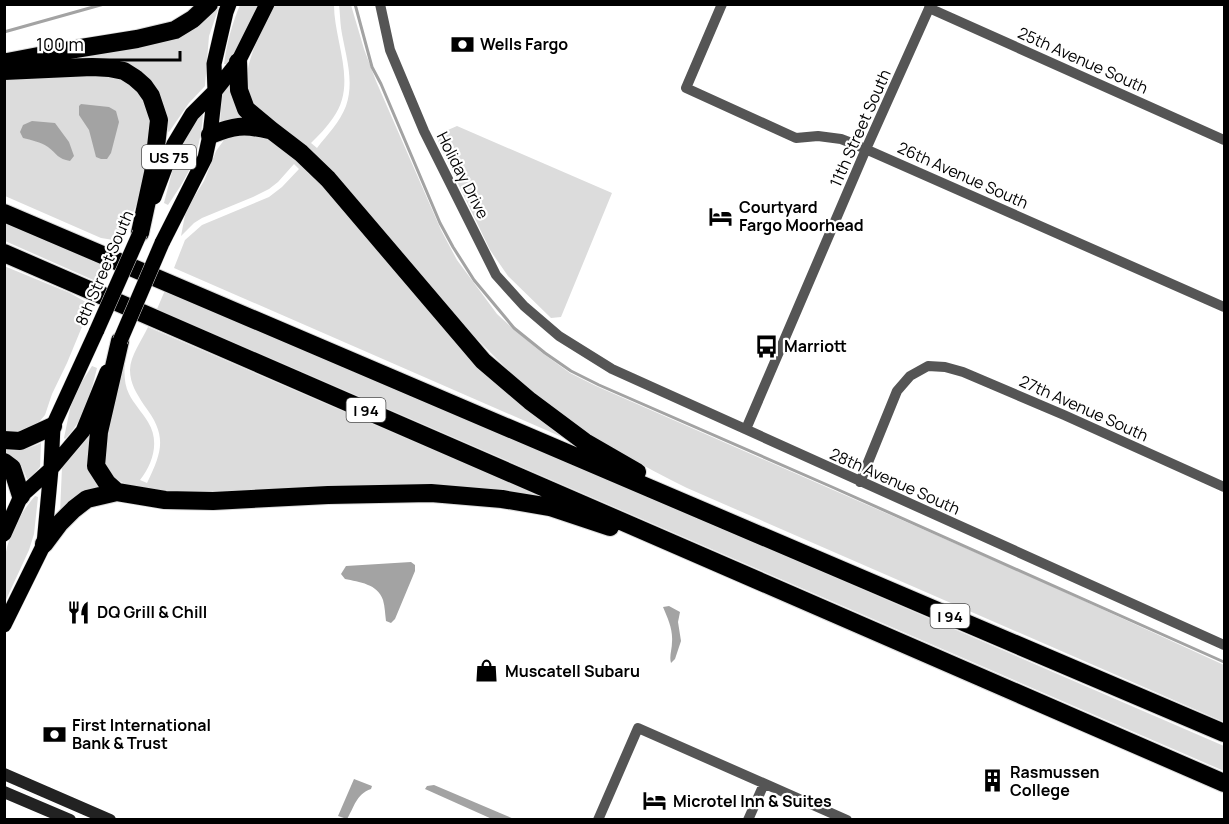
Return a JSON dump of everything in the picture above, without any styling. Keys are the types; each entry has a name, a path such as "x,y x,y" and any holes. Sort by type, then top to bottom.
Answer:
{"highway":[{"path":"4,63 175,30 193,19 209,4"},
{"path":"238,62 239,90 246,109 301,153 328,179 483,361 530,401 585,442 646,478 675,499"},
{"path":"4,70 109,68 124,71 144,86 151,96 159,120 153,173 140,233"},
{"path":"210,135 232,127 250,126 271,130"},
{"name":"I 94","path":"4,213 1224,733"},
{"name":"I 94","path":"4,253 1224,783"},
{"path":"117,492 107,483 96,466 99,432 120,340"},
{"path":"4,440 20,441 53,426"},
{"path":"4,462 12,468 21,496"},
{"path":"44,544 59,524 87,499 117,492 165,500 201,501 431,493 502,499 549,507 728,567"}],"main road":[{"name":"US 75","path":"4,534 21,496 51,469 83,431 162,243 205,158 215,91 214,64 229,4"},
{"name":"8th Street South","path":"4,625 44,544 53,426 140,233 174,144 192,114 215,91 238,62 267,4"}],"street":[{"name":"Holiday Drive","path":"380,4 390,51 424,131 496,275 524,306 558,336"},
{"name":"26th Avenue South","path":"722,4 686,88 796,138 818,136 841,139 866,149 1224,307"},
{"name":"25th Avenue South","path":"930,6 1224,140"},
{"name":"11th Street South","path":"746,429 930,6"},
{"name":"28th Avenue South","path":"558,336 612,369 1224,645"},
{"name":"27th Avenue South","path":"860,482 897,391 910,376 928,366 945,367 963,372 1224,487"},
{"path":"598,819 638,728 847,819"},
{"path":"4,774 110,819"},
{"path":"748,819 764,784"},
{"path":"4,792 70,819"}],"shaded area":[{"path":"216,5 219,7 209,36 205,86 189,103 169,132 164,129 148,79 33,62 158,42"},
{"path":"240,5 260,5 237,51 227,64 224,64 230,33"},
{"path":"274,5 334,5 343,63 344,91 333,118 311,143 317,148 340,117 349,96 347,57 339,5 351,5 376,81 441,230 457,260 497,314 541,352 570,373 596,386 1034,578 1224,665 1224,722 687,488 606,444 549,406 481,343 253,104 248,95 247,72 254,48"},
{"path":"94,74 117,76 139,89 153,123 140,197 120,241 101,238 5,196 4,77"},
{"path":"231,82 244,119 220,123 222,93"},
{"path":"81,104 109,107 116,111 119,122 111,153 107,159 96,157 89,130 79,115"},
{"path":"202,114 202,129 193,163 168,205 164,203 175,160 189,130"},
{"path":"32,121 55,123 69,142 74,156 70,161 60,158 48,147 36,141 23,138 20,132 23,125"},
{"path":"457,126 612,193 561,317 551,318 508,276 490,250 438,142 441,133"},
{"path":"233,135 258,135 274,141 313,173 369,236 578,444 174,268 185,240 202,225 269,197 299,169 294,164 269,189 202,218 181,236 186,210 204,181 216,151 224,140"},
{"path":"5,218 109,263 100,283 5,241"},
{"path":"4,266 70,293 91,305 45,415 26,431 14,433 5,432"},
{"path":"166,288 1224,746 1224,771 157,309"},
{"path":"148,327 550,501 163,493 134,489 116,479 104,466 103,445 125,361 127,390 148,422 154,437 151,460 140,480 147,483 157,461 159,434 134,389 130,370 134,354"},
{"path":"92,366 97,368 86,406 72,432 65,439 71,404"},
{"path":"93,429 90,472 99,489 60,514 62,467"},
{"path":"41,443 40,467 27,479 22,467 4,449 19,450"},
{"path":"35,496 38,497 34,534 5,602 4,564 8,542 19,518"},
{"path":"411,562 415,565 415,571 395,619 391,623 386,621 383,600 377,590 345,579 341,574 346,566"},
{"path":"669,606 680,612 678,622 681,641 675,659 671,663 672,633 663,607"},
{"path":"354,779 372,786 362,794 347,819 338,816"},
{"path":"434,785 514,819 492,819 425,789 427,786"}],"waterway":[{"path":"4,32 104,4"},
{"path":"355,4 372,67 440,223 453,247 474,280 514,328 545,353 571,371 599,385 1224,662"}],"place":[{"name":"Wells Fargo","path":"462,44"},
{"name":"Courtyard Fargo Moorhead","path":"721,216"},
{"name":"Marriott","path":"766,346"},
{"name":"DQ Grill & Chill","path":"79,612"},
{"name":"Muscatell Subaru","path":"487,671"},
{"name":"First International Bank & Trust","path":"54,734"},
{"name":"Rasmussen College","path":"992,781"},
{"name":"Microtel Inn & Suites","path":"655,801"}]}
